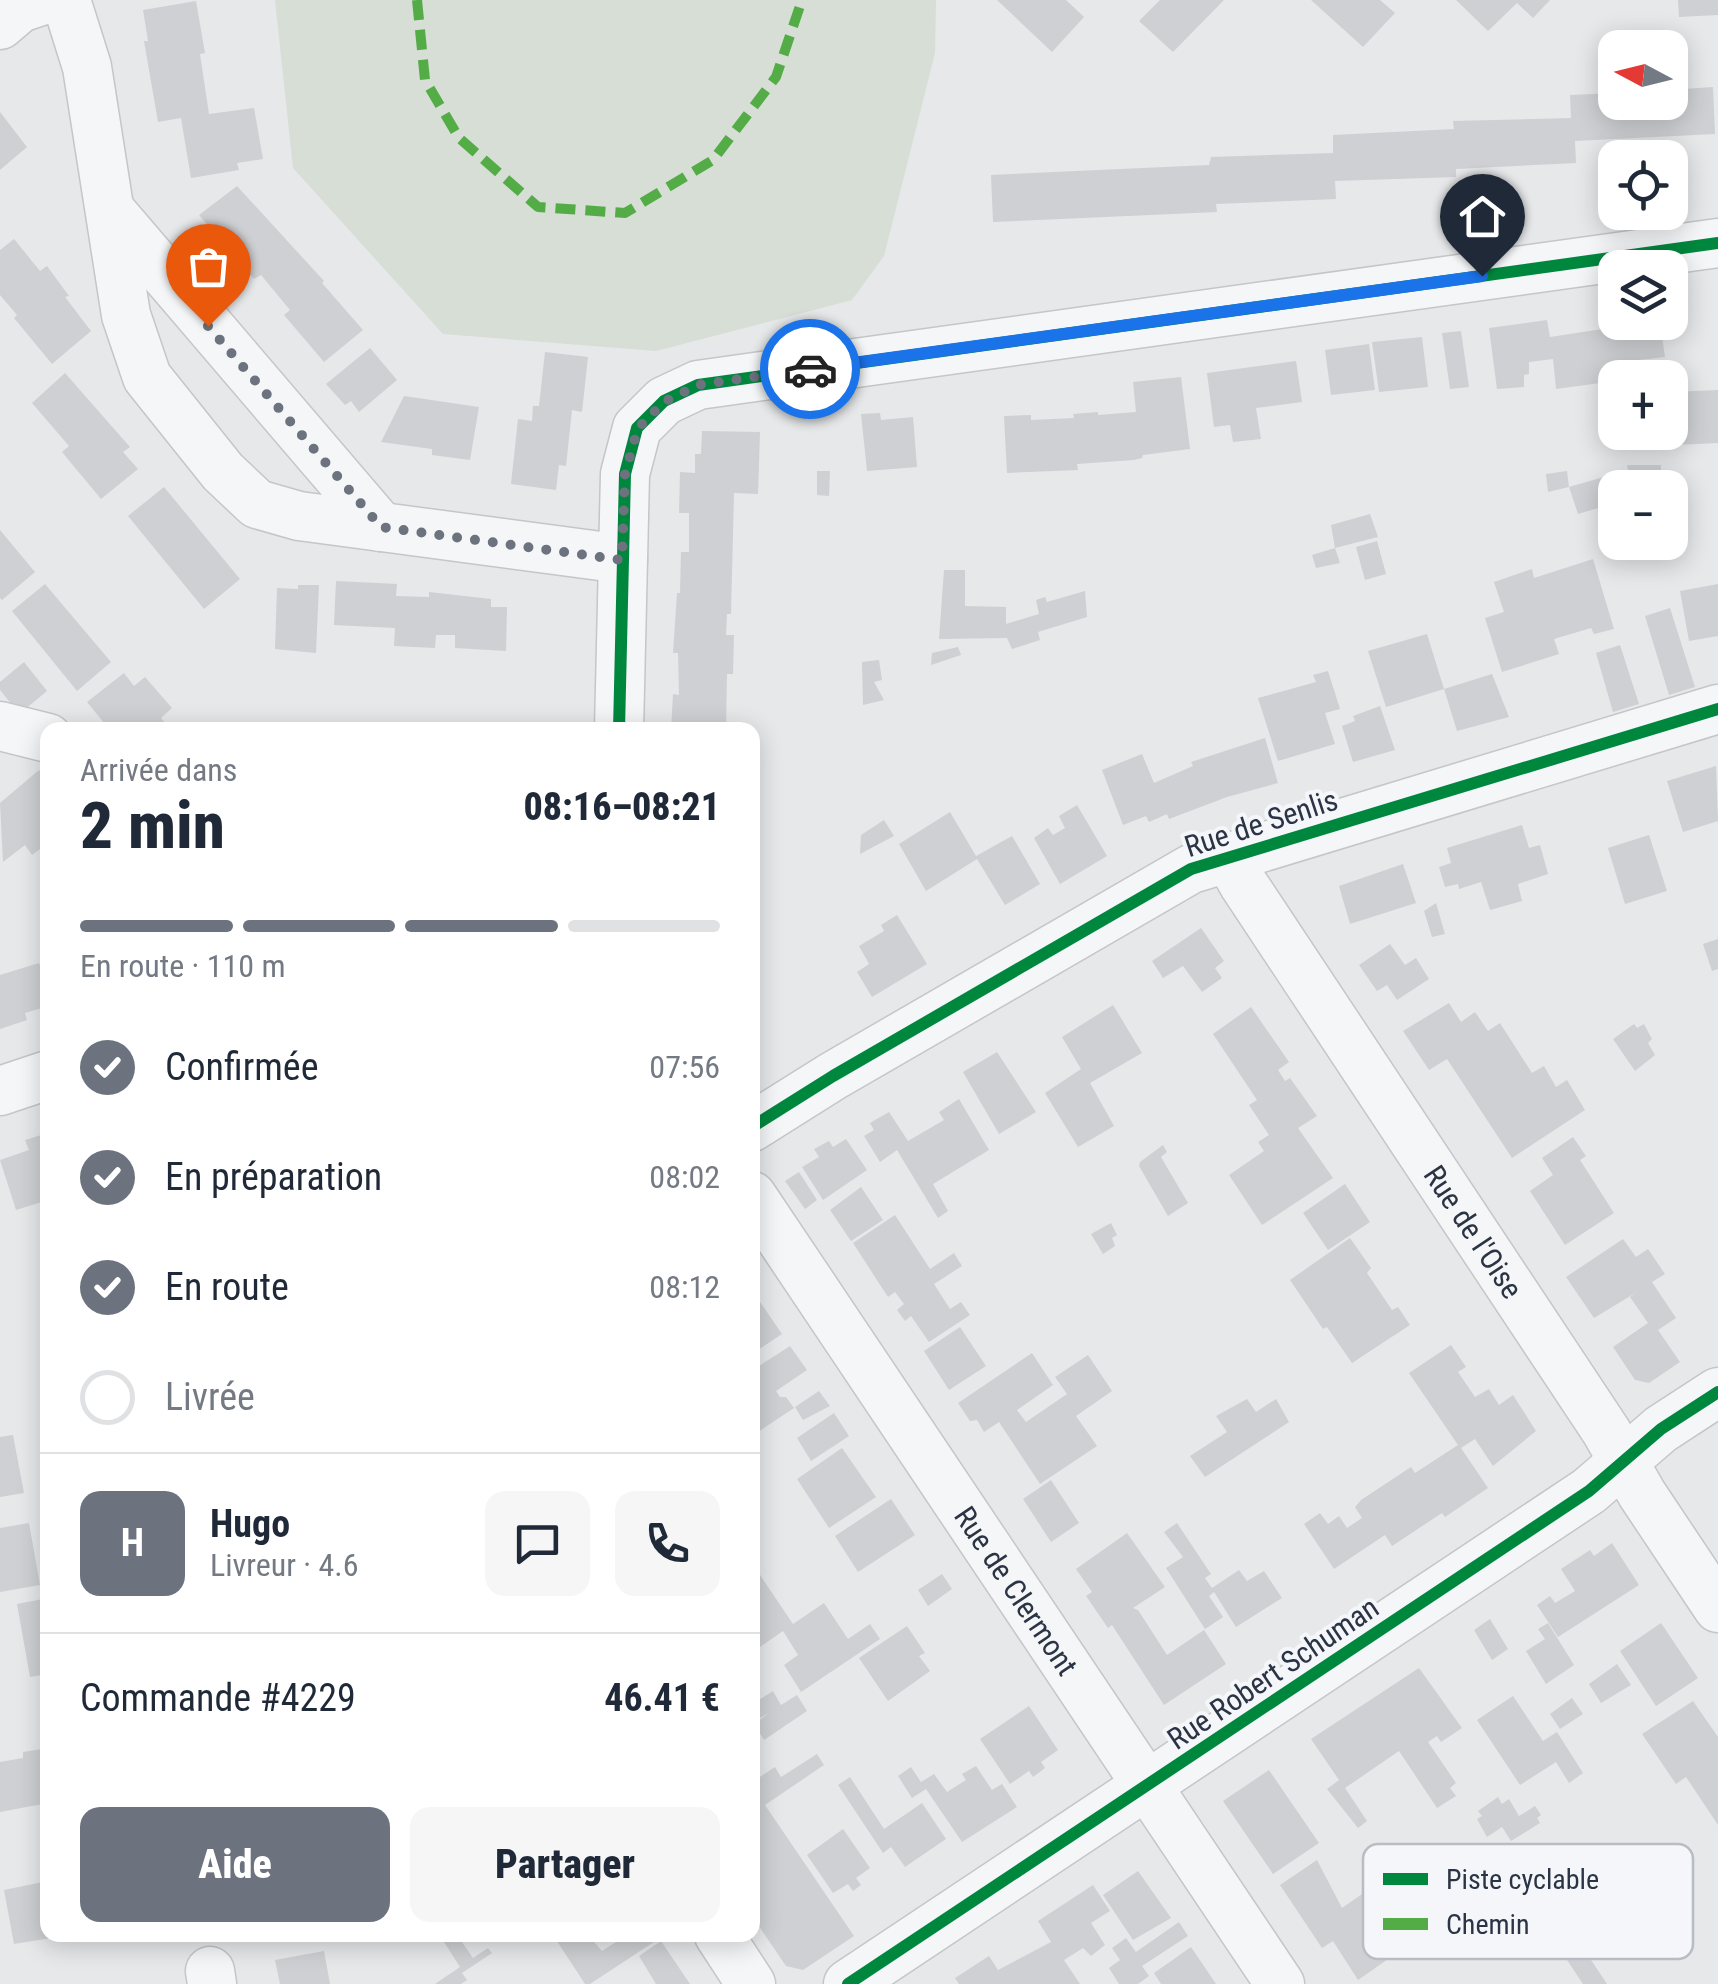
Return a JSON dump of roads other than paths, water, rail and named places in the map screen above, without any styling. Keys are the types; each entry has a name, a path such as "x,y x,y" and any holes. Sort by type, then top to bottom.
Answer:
{"street":[{"path":"0,25 20,8 44,0"},
{"path":"66,0 87,67 126,315 147,377 223,472 257,504 299,516 622,560"},
{"path":"110,210 381,527"},
{"path":"619,722 625,474 638,428 664,402 698,385 1718,242"},
{"name":"Rue de Senlis","path":"760,1122 1191,869 1718,709"},
{"path":"0,726 40,736"},
{"name":"Rue de l'Oise","path":"1228,857 1718,1608"},
{"path":"0,1091 40,1078"},
{"name":"Rue de Clermont","path":"760,1208 1280,1984"},
{"name":"Rue Robert Schuman","path":"848,1984 1589,1491 1661,1429 1718,1392"},
{"path":"723,1942 751,1984"}]}
